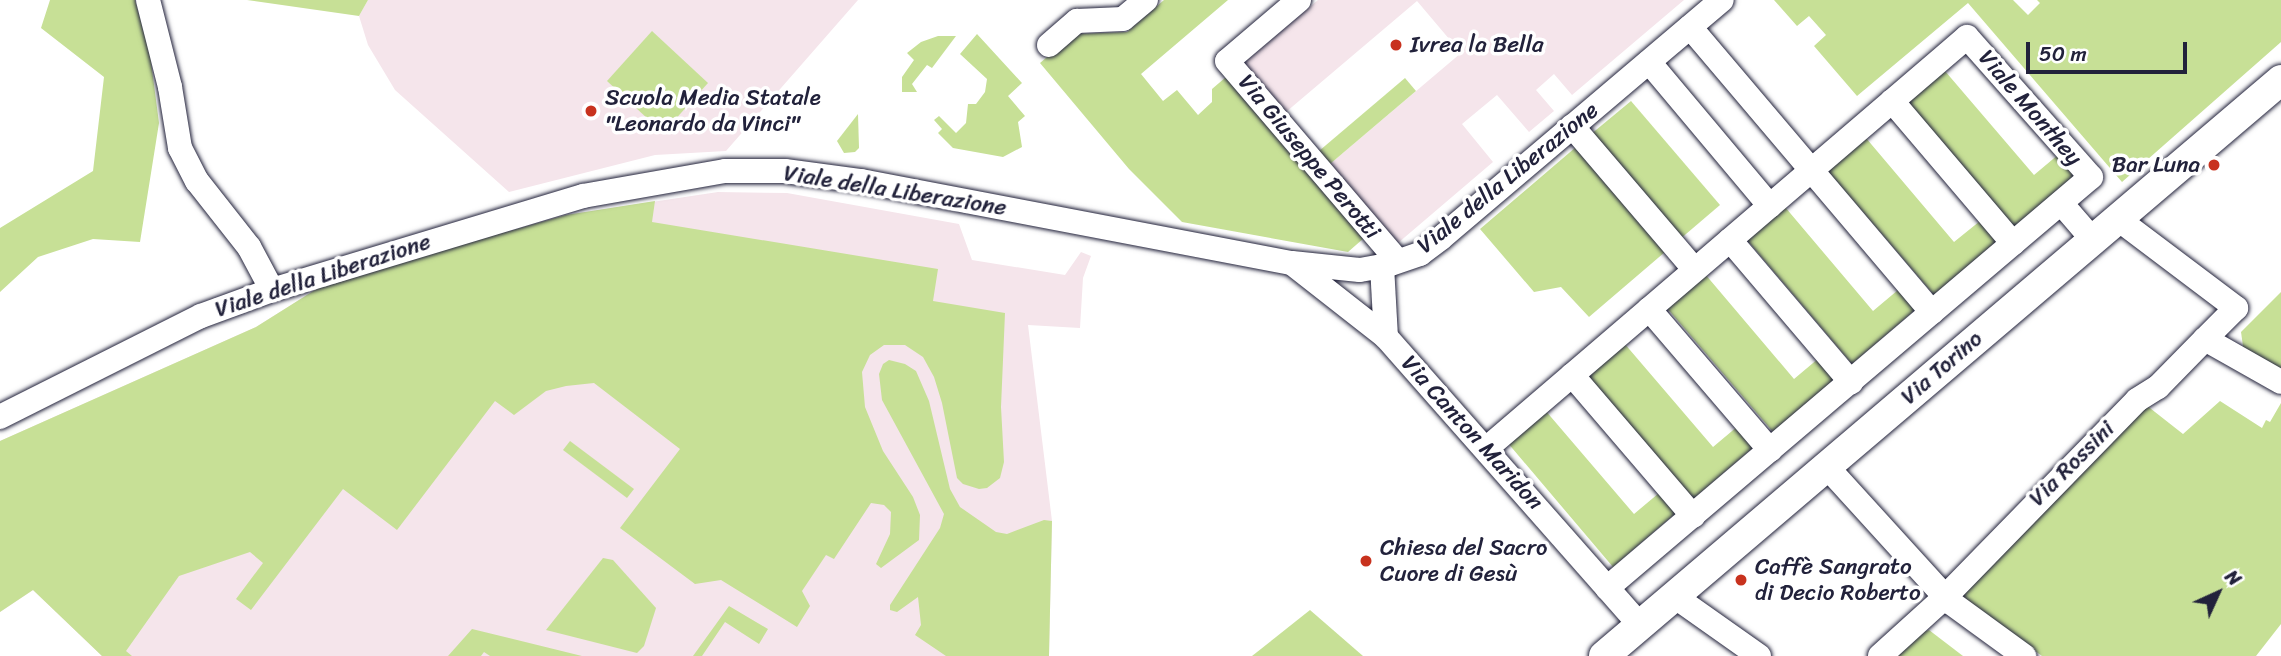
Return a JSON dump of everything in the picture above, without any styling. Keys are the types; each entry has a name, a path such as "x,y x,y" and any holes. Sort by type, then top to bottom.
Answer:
{"street":[{"path":"148,0 170,87 180,148 197,181 249,247 272,290"},
{"path":"1049,45 1077,22 1124,19 1146,0"},
{"name":"Via Giuseppe Perotti","path":"1299,0 1227,61 1390,264"},
{"name":"Viale della Liberazione","path":"5,414 201,316 272,290 583,196 725,171 785,171 861,181 1292,263 1360,270 1390,264 1420,254 1441,238 1722,0"},
{"path":"1690,27 1932,312"},
{"name":"Viale Monthey","path":"1486,448 1968,37 2091,177 1607,587"},
{"path":"1649,62 1770,206"},
{"name":"Via Torino","path":"1604,656 2281,80"},
{"path":"1892,101 2013,243"},
{"path":"1572,127 1695,270"},
{"path":"2061,203 2093,240"},
{"name":"Via Rossini","path":"1880,656 1945,597 2137,400 2158,387 2236,308 2118,219"},
{"path":"1730,240 1851,382"},
{"name":"Via Canton Maridon","path":"1292,263 1386,337 1640,625"},
{"name":"Via Canton Maridon","path":"1386,337 1390,264"},
{"path":"1649,309 1770,450"},
{"path":"2205,339 2281,382"},
{"path":"1572,375 1693,516"},
{"path":"1827,467 1945,597 2024,656"},
{"path":"1674,596 1759,656"}],"shaded area":[{"name":"Scuola Media Statale \"Leonardo da Vinci\"","path":"368,0 858,0 726,151 655,155 509,192 395,90 368,45 359,16"},
{"path":"1318,0 1684,0 1572,95 1554,74 1536,90 1554,111 1529,132 1497,95 1462,124 1493,162 1398,243 1330,164 1461,53 1417,1 1286,112 1244,63"},
{"path":"718,192 787,193 959,224 972,260 1065,275 1081,252 1091,256 1083,278 1080,328 1028,325 1052,521 1049,656 102,656 33,590 0,612 0,441 256,327 326,283 566,215"}],"green space":[{"path":"50,0 135,0 150,54 159,123 140,242 93,239 38,257 0,292 0,228 93,171 104,77 41,28"},
{"path":"247,0 368,0 359,16"},
{"path":"1164,0 1228,0 1141,74 1163,101 1177,90 1198,115 1212,102 1212,89 1226,77 1364,238 1348,252 1182,222 1129,169 1040,63 1074,34 1127,32"},
{"path":"1774,0 2013,0 2028,15 2040,3 2037,0 2281,0 2281,42 2122,182 1968,3 1857,96 1814,46 1826,35 1809,16 1797,26"},
{"path":"652,31 708,83 663,133 607,81"},
{"path":"977,34 1022,83 1008,96 1025,116 1018,122 1022,147 1003,157 953,148 938,133 942,129 934,120 939,116 956,133 966,123 968,104 976,104 985,92 987,79 960,54"},
{"path":"938,36 956,36 932,68 927,65 912,84 917,92 902,92 902,77 914,60 907,53 921,42"},
{"path":"1945,71 2034,175 2059,154 2076,174 2013,228 1907,103"},
{"path":"1405,78 1416,91 1330,164 1319,151"},
{"path":"1631,101 1720,205 1679,240 1590,135"},
{"path":"858,114 859,148 855,152 844,153 837,141"},
{"path":"1866,138 1954,242 1980,221 1997,241 1934,295 1827,170"},
{"path":"1576,147 1665,252 1589,317 1561,287 1534,292 1480,229"},
{"path":"655,201 652,222 938,269 933,301 1005,313 1001,407 1004,462 1000,478 987,488 979,489 963,484 957,478 942,403 934,377 923,357 905,345 884,345 870,355 862,372 865,407 883,451 913,497 920,515 919,540 881,568 876,564 890,534 891,512 884,505 871,503 834,559 826,555 802,591 810,606 797,627 721,580 695,584 620,528 680,449 594,383 566,386 546,391 514,415 495,401 397,530 343,489 251,610 236,599 263,563 250,552 179,576 126,651 132,656 102,656 33,590 0,612 0,441 256,327 326,283 566,215"},
{"path":"1785,207 1873,311 1898,290 1915,310 1852,364 1747,240"},
{"path":"1705,274 1794,379 1819,358 1836,378 1773,432 1666,307"},
{"path":"2281,292 2281,373 2244,353 2241,332"},
{"path":"1624,343 1713,447 1738,426 1755,446 1692,500 1586,375"},
{"path":"889,360 905,364 916,371 929,401 950,489 960,507 996,532 1007,534 1044,520 1052,521 1049,656 946,656 915,635 921,625 918,597 897,612 890,610 890,605 940,528 944,514 882,400 879,374 883,364"},
{"path":"2141,401 2183,434 2220,401 2262,428 2266,420 2270,422 2281,403 2281,624 2256,656 2042,656 1957,594"},
{"path":"1545,410 1634,514 1659,493 1676,513 1613,567 1507,442"},
{"path":"570,441 634,489 627,498 563,450"},
{"path":"603,558 613,560 656,608 644,646 637,653 546,630"},
{"path":"729,606 768,629 759,644 725,622 702,656 693,656"},
{"path":"1310,610 1363,656 1252,656"},
{"path":"472,629 582,656 490,656 484,652 481,656 448,656"},
{"path":"1929,630 1963,656 1889,656 1913,635"}],"place":[{"name":"Ivrea la Bella","path":"1396,45"},
{"name":"Scuola Media Statale \"Leonardo da Vinci\"","path":"591,111"},
{"name":"Bar Luna","path":"2214,165"},
{"name":"Chiesa del Sacro Cuore di Gesù","path":"1366,561"},
{"name":"Caffè Sangrato di Decio Roberto","path":"1741,580"}]}
